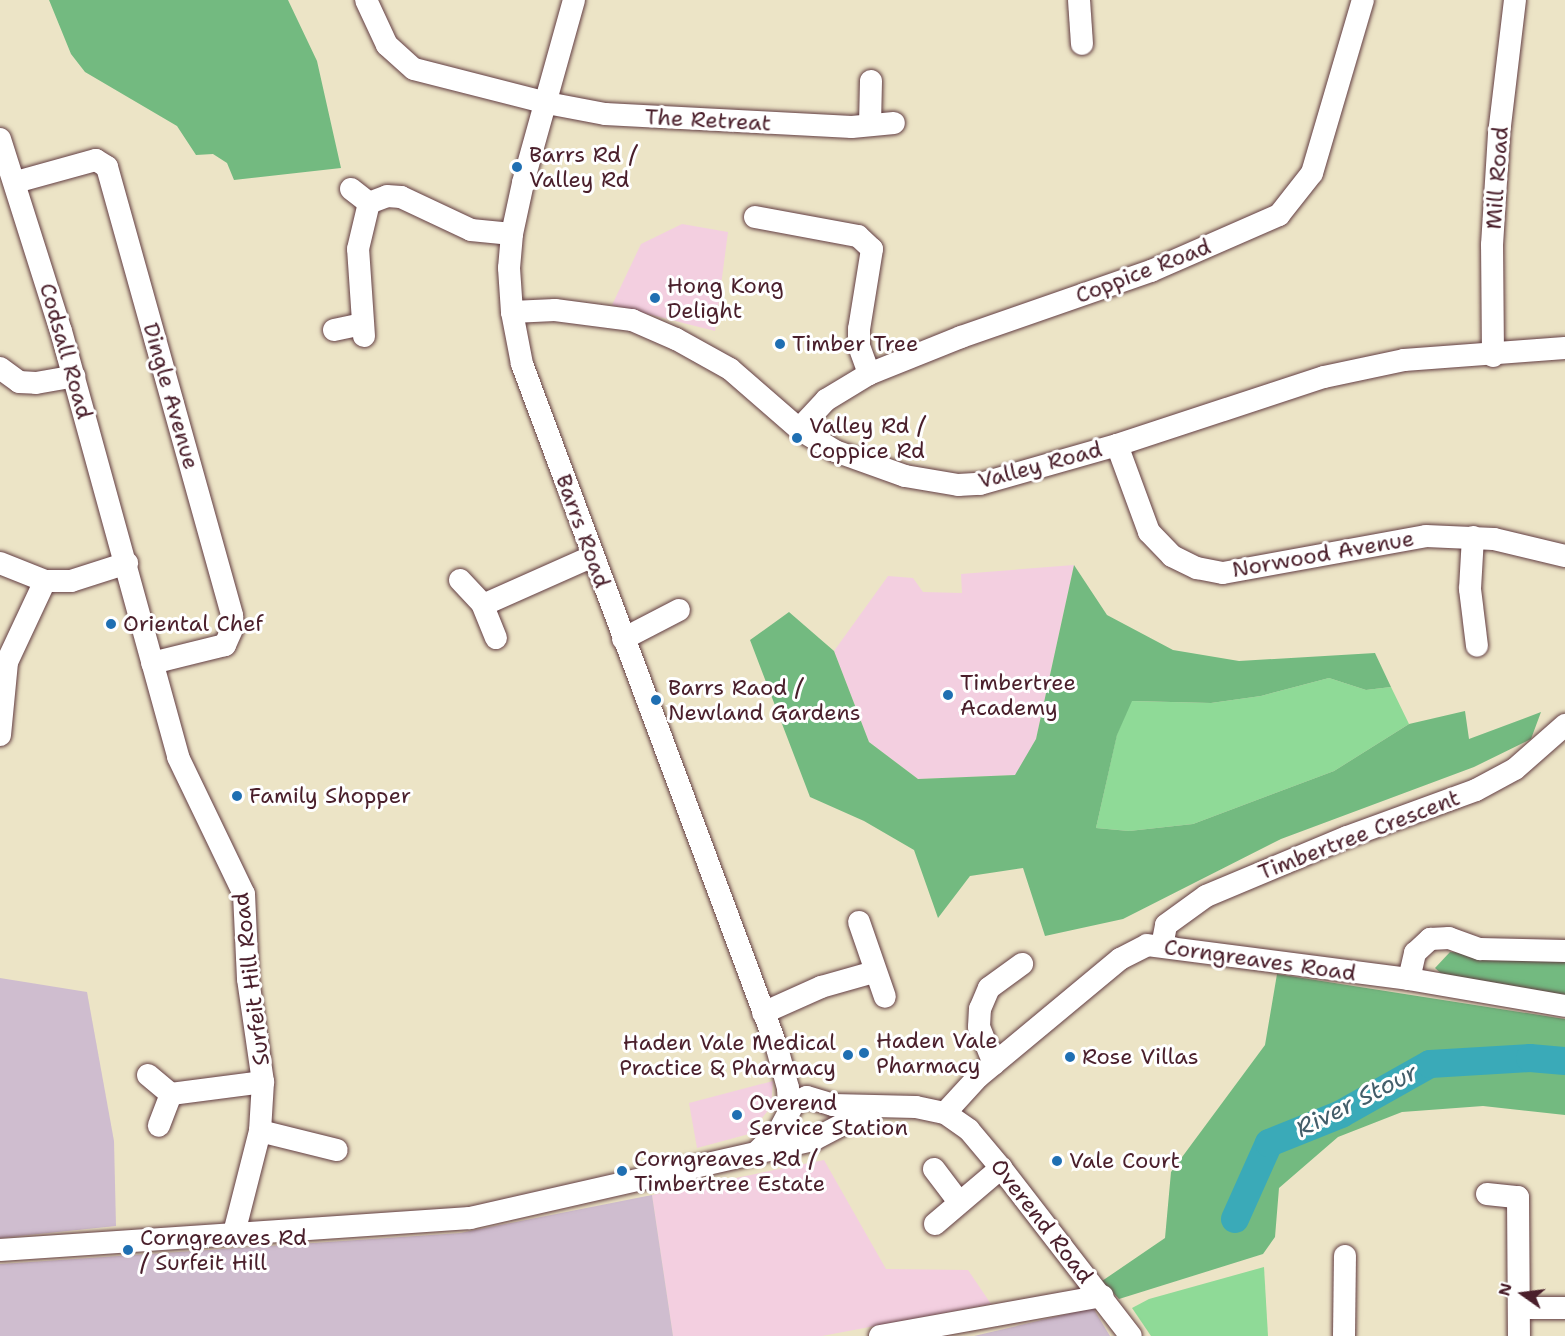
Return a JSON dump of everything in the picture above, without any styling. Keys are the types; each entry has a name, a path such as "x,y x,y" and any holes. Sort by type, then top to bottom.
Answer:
{"street":[{"name":"The Retreat","path":"366,0 387,45 414,69 547,103 605,114 870,125 894,123"},
{"name":"Barrs Road","path":"574,0 512,234 512,312 522,364 777,1048 789,1088 788,1112"},
{"path":"1079,0 1082,44"},
{"name":"Coppice Road","path":"799,429 826,400 869,374 961,337 1151,271 1279,215 1312,173 1363,0"},
{"name":"Mill Road","path":"1493,356 1492,245 1498,145 1515,0"},
{"path":"870,125 871,81"},
{"name":"Codsall Road","path":"0,139 16,182 127,563"},
{"name":"Dingle Avenue","path":"16,182 96,160 107,166 232,616 233,627 225,645 152,663"},
{"path":"351,189 369,203"},
{"path":"369,203 387,196 401,197 471,230 512,234"},
{"path":"334,330 363,330 358,249 369,203"},
{"path":"764,214 858,236 872,249 859,329 859,346 869,374"},
{"name":"Valley Road","path":"512,312 555,310 632,320 730,369 799,429 860,462 942,484 980,484 1117,445 1324,377 1404,360 1493,356 1565,348"},
{"path":"0,368 19,382 74,376"},
{"name":"Norwood Avenue","path":"1117,445 1149,532 1172,556 1197,568 1223,573 1426,536 1473,537 1515,542 1565,556"},
{"path":"1473,537 1470,590 1477,646"},
{"path":"483,605 593,556"},
{"path":"0,563 45,581 71,581 127,563"},
{"name":"Surfeit Hill Road","path":"127,563 152,663 184,775 227,852 244,894 248,979 263,1082 260,1131 234,1233"},
{"path":"460,580 483,605 496,638"},
{"path":"0,735 7,662 45,581"},
{"path":"623,639 679,610"},
{"name":"Timbertree Crescent","path":"1162,946 1166,926 1206,896 1347,837 1439,806 1476,789 1515,769 1565,725"},
{"path":"859,922 874,972 885,997"},
{"path":"1409,980 1415,953 1430,939 1449,938 1480,949 1565,951"},
{"name":"Corngreaves Road","path":"945,1113 994,1064 1119,959 1147,945 1409,980 1565,1006"},
{"path":"994,1064 979,1027 980,1009 989,988 1022,964"},
{"path":"763,1013 821,987 874,972"},
{"name":"Barrs Road","path":"777,1048 818,1100"},
{"path":"148,1075 171,1094 263,1082"},
{"path":"159,1126 171,1094"},
{"path":"756,1152 780,1129 788,1112 800,1099 874,1108 916,1107 945,1113"},
{"path":"816,1136 829,1113 818,1100"},
{"path":"0,1250 470,1218 549,1203 816,1136 874,1108"},
{"path":"788,1112 790,1130 816,1136"},
{"name":"Overend Road","path":"945,1113 969,1130 1001,1168 1131,1336"},
{"path":"260,1131 337,1150"},
{"path":"934,1224 1001,1168"},
{"path":"934,1169 959,1202"},
{"path":"1487,1194 1518,1197 1519,1336"},
{"path":"1344,1336 1345,1256"},
{"path":"880,1336 1101,1296"},
{"path":"1519,1308 1565,1308"}],"shaded area":[{"path":"682,224 728,232 715,331 612,305 641,244"},
{"name":"Timbertree Academy","path":"1074,565 1036,739 1016,775 918,779 869,742 834,651 888,576 913,578 923,592 962,593 961,574"},
{"path":"0,978 87,992 114,1141 116,1226 0,1238"},
{"path":"773,1081 771,1107 749,1134 697,1148 689,1103"},
{"path":"824,1160 886,1269 968,1270 991,1304 822,1336 673,1336 652,1195"},
{"path":"652,1195 673,1336 0,1336 0,1264 460,1233"},
{"path":"1093,1308 1110,1336 974,1336"}],"green space":[{"path":"49,0 288,0 317,61 341,168 234,180 227,163 213,154 196,155 177,126 85,72 71,54"},
{"path":"1074,565 1107,615 1173,650 1239,661 1375,653 1391,687 1366,690 1329,678 1261,696 1211,703 1132,701 1117,735 1096,828 1129,831 1193,824 1334,771 1409,724 1465,711 1469,739 1541,712 1531,739 1474,767 1281,839 1123,919 1045,936 1023,868 970,876 938,918 914,850 864,821 810,797 750,640 789,612 834,651 869,742 918,779 1015,775 1036,739"},
{"path":"1329,678 1366,690 1391,687 1409,724 1334,771 1193,824 1129,831 1096,828 1117,734 1131,701 1211,703 1261,696"},
{"path":"1450,952 1565,958 1565,997 1446,978 1435,968"},
{"path":"1277,974 1565,1019 1565,1115 1483,1106 1402,1112 1338,1137 1279,1188 1275,1237 1263,1254 1119,1299 1102,1281 1165,1238 1171,1172 1265,1045"},
{"path":"1264,1267 1268,1336 1151,1336 1132,1308 1149,1299"}],"waterway":[{"name":"River Stour","path":"1235,1219 1269,1143 1341,1114 1430,1064 1530,1058 1565,1061"}],"place":[{"name":"Barrs Rd / Valley Rd","path":"517,167"},
{"name":"Hong Kong Delight","path":"655,298"},
{"name":"Timber Tree","path":"780,344"},
{"name":"Valley Rd / Coppice Rd","path":"797,438"},
{"name":"Oriental Chef","path":"111,624"},
{"name":"Timbertree Academy","path":"948,695"},
{"name":"Barrs Raod / Newland Gardens","path":"656,700"},
{"name":"Family Shopper","path":"237,796"},
{"name":"Haden Vale Pharmacy","path":"864,1053"},
{"name":"Haden Vale Medical Practice & Pharmacy","path":"848,1055"},
{"name":"Rose Villas","path":"1070,1057"},
{"name":"Overend Service Station","path":"737,1115"},
{"name":"Vale Court","path":"1057,1161"},
{"name":"Corngreaves Rd / Timbertree Estate","path":"622,1171"},
{"name":"Corngreaves Rd / Surfeit Hill","path":"128,1250"}]}
